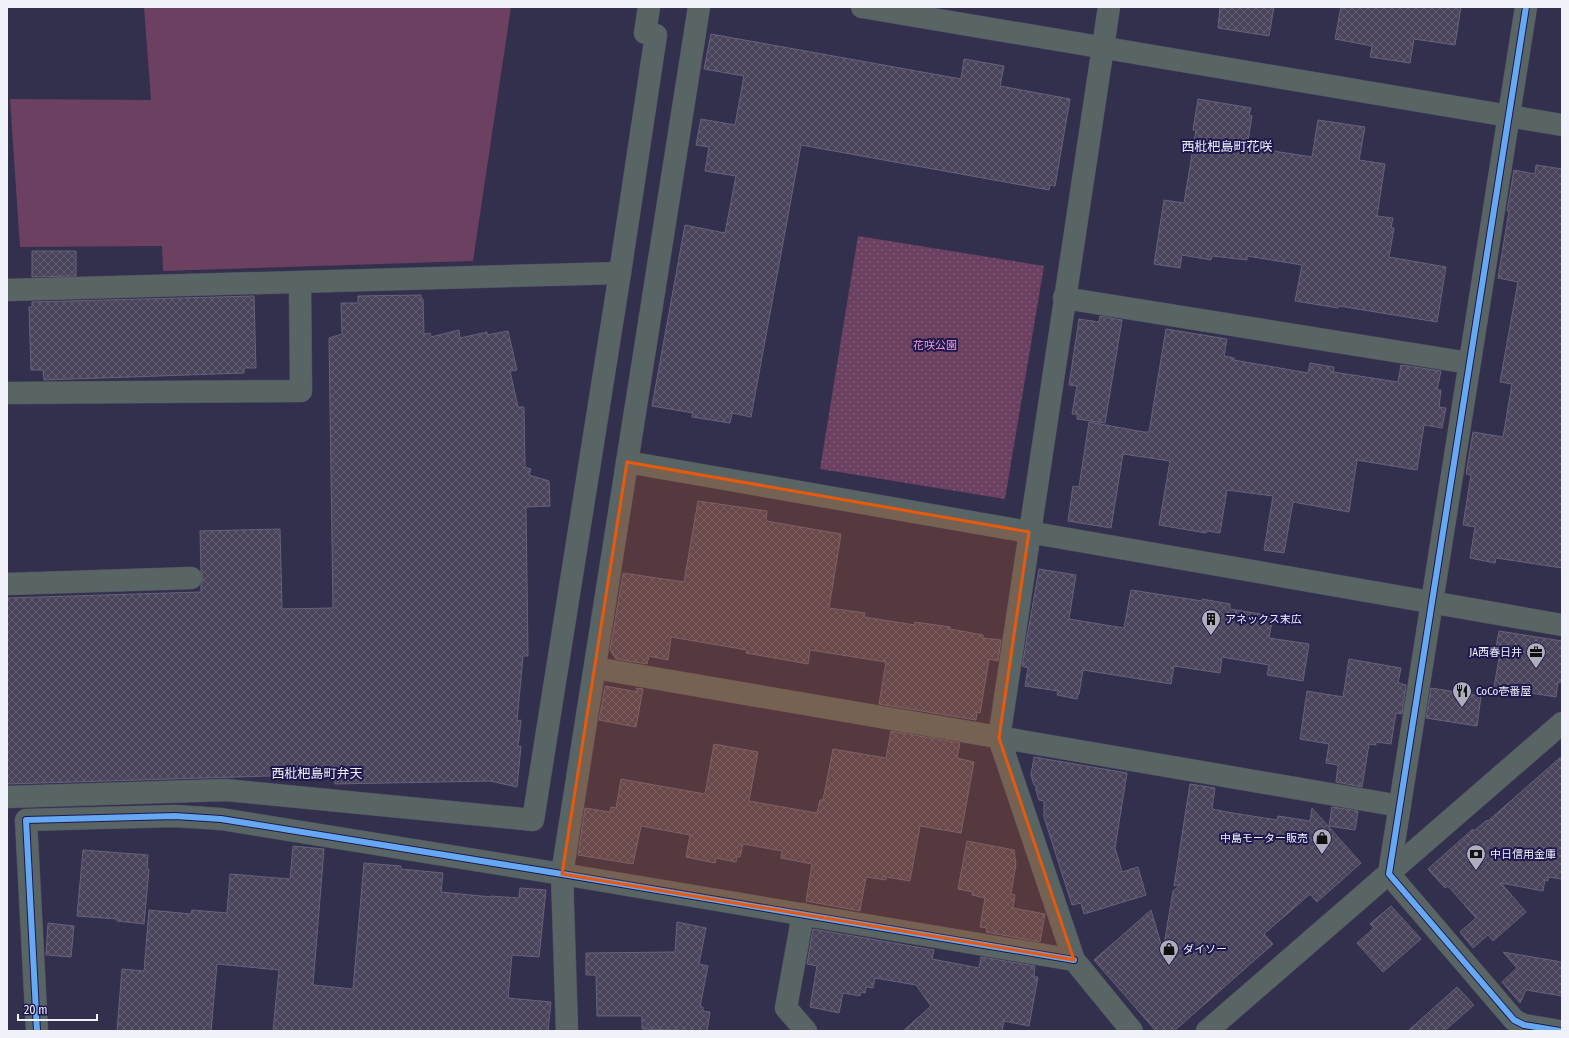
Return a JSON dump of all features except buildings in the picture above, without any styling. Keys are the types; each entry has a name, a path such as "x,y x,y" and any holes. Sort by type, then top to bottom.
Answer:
{"street":[{"path":"7,796 226,790 533,820 620,273 656,35 645,33 649,7"},
{"path":"567,1031 562,874 699,7"},
{"path":"862,7 1562,125"},
{"path":"1109,7 999,738 1074,960 1132,1031"},
{"path":"1526,7 1389,874 1514,1020 1524,1025 1560,1031"},
{"path":"7,290 620,273"},
{"path":"7,393 301,391 300,282"},
{"path":"1064,298 1469,363"},
{"path":"627,462 1562,626"},
{"path":"7,584 191,578"},
{"path":"595,668 1400,806"},
{"path":"1207,1031 1562,723"},
{"path":"38,1031 26,820 176,816 221,819 562,874 1074,960"},
{"path":"803,914 786,1008 806,1031"}],"highlighted area":[{"path":"627,462 1029,532 999,738 1074,960 562,874"}],"green space":[{"path":"144,7 511,7 473,261 163,271 162,246 20,247 10,99 151,100"},
{"name":"花咲公園","path":"858,236 1044,266 1005,499 820,469"}],"cycle path":[{"path":"1526,7 1389,874 1514,1020 1524,1025 1560,1031"},
{"path":"37,1031 26,820 175,816 221,819 562,874 1074,960"}],"place":[{"name":"アネックス末広","path":"1211,636"},
{"name":"JA西春日井","path":"1536,669"},
{"name":"CoCo壱番屋","path":"1462,708"},
{"name":"中島モーター販売","path":"1322,855"},
{"name":"中日信用金庫","path":"1476,871"},
{"name":"ダイソー","path":"1169,966"}],"district":[{"name":"西枇杷島町花咲","path":"1227,146"},
{"name":"西枇杷島町弁天","path":"317,773"}]}
